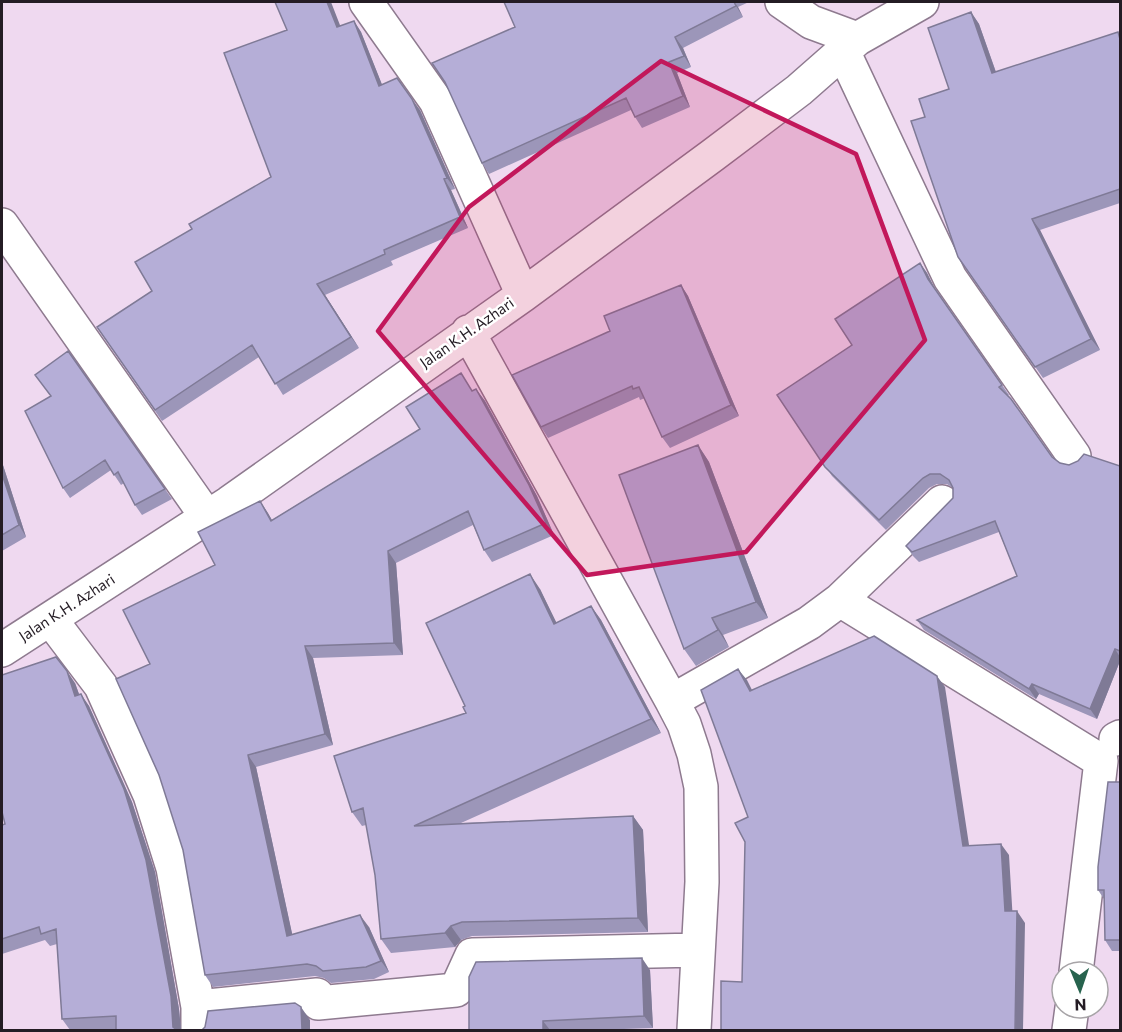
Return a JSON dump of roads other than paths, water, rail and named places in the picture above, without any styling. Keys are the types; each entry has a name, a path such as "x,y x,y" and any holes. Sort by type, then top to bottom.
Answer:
{"street":[{"path":"366,2 436,101 523,295"},
{"path":"782,2 850,45 950,278 1074,456"},
{"name":"Jalan K.H. Azhari","path":"2,650 207,517 523,295 799,90 885,11 922,2"},
{"path":"2,225 207,517"},
{"path":"468,332 672,701 684,724 694,754 701,788 702,882 694,1030"},
{"path":"672,701 809,623 840,600 942,502"},
{"path":"840,600 1101,761 1077,960"},
{"path":"51,620 101,686 150,795 173,868 198,1019 317,995 318,1003 456,990 472,955 698,950"}]}
